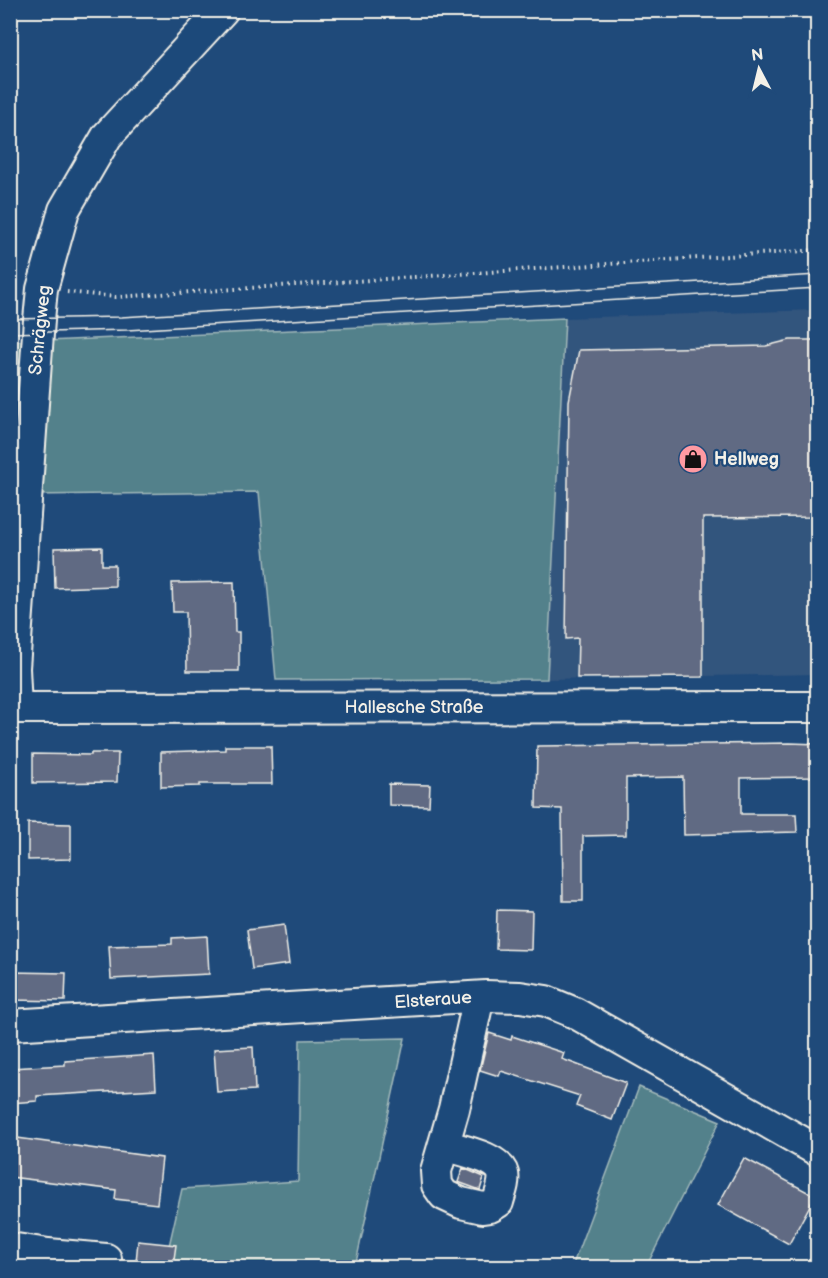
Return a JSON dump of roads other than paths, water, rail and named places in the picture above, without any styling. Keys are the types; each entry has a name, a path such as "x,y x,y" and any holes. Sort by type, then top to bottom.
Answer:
{"street":[{"name":"Schrägweg","path":"13,708 20,575 42,289 64,210 107,136 223,10"},
{"name":"Hallesche Straße","path":"13,708 818,707"},
{"name":"Elsteraue","path":"10,1025 479,997 520,997 546,1001 575,1013 818,1151"},
{"path":"444,1145 479,997"},
{"path":"10,1248 106,1259"}],"tram line":[{"path":"10,319 121,317 818,275"},
{"path":"10,333 127,330 818,288"}],"place":[{"name":"Hellweg","path":"693,459"}]}
